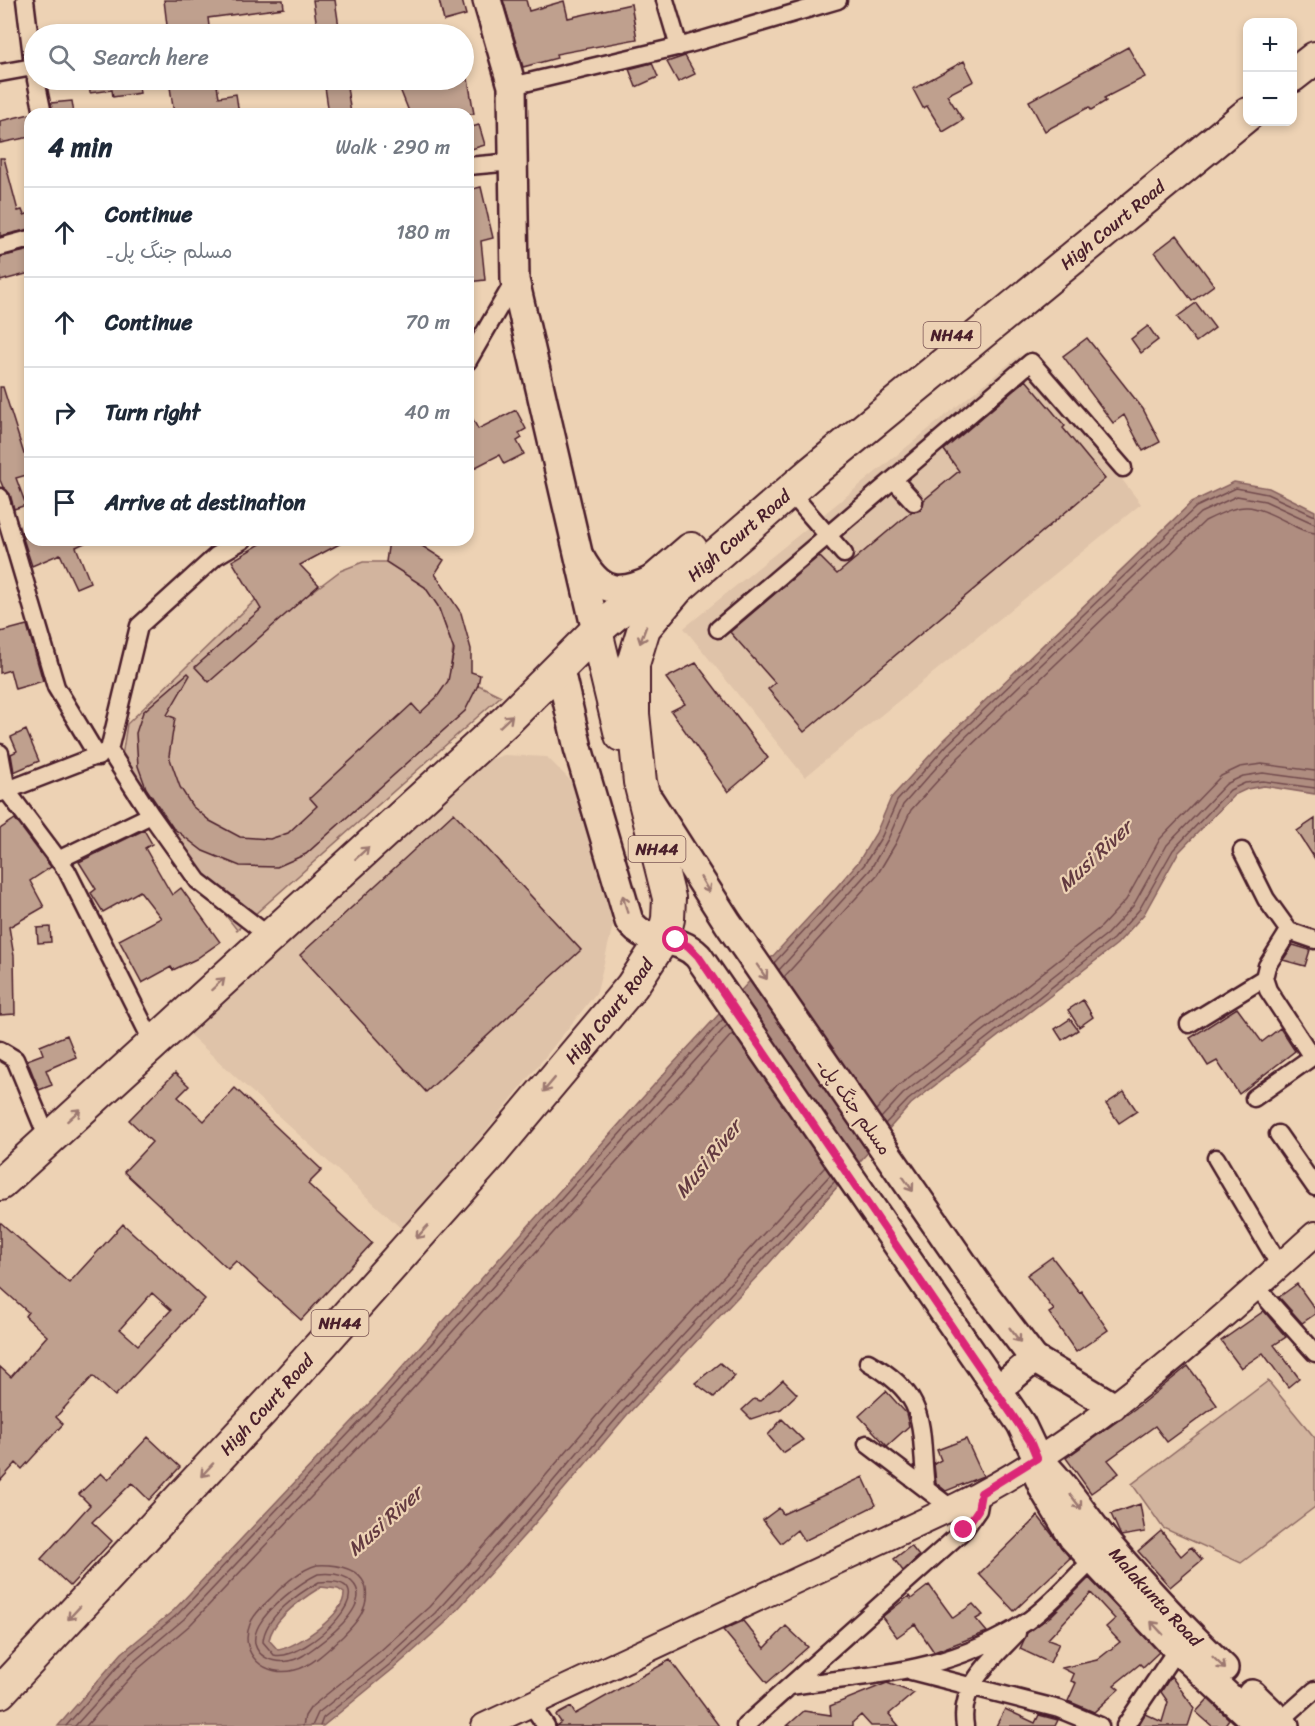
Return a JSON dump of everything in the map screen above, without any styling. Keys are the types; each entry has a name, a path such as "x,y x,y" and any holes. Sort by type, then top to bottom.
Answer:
{"highway":[{"path":"1297,52 1315,37"},
{"path":"1297,73 1315,58"},
{"name":"High Court Road","path":"0,1184 560,670 596,631 799,457 1093,224 1243,96"},
{"name":"High Court Road","path":"0,1692 270,1402 492,1153 632,986 663,939 668,920 669,898 638,771 633,714 633,664 644,628 677,588 1243,118"},
{"path":"596,631 620,734 638,771"}],"main road":[{"path":"487,0 512,86 515,280 596,631"},
{"path":"575,547 591,575 603,586 632,590 656,579"},
{"path":"560,670 578,748 629,921 637,932 649,938 676,940 688,946 698,956 1021,1424 1037,1458 1038,1476 1044,1490 1072,1538 1177,1649 1275,1724"},
{"name":"مسلم جنگ پل۔","path":"638,771 660,817 728,923 980,1288 1034,1359"},
{"path":"483,1726 981,1493 1113,1407 1257,1288 1315,1234"},
{"path":"997,1390 1034,1359 1113,1407"},
{"name":"Malakunta Road","path":"1037,1458 1059,1478 1109,1546 1275,1724"}],"street":[{"path":"25,0 28,24"},
{"path":"665,0 679,46"},
{"path":"512,86 679,46 837,0"},
{"path":"0,73 24,73"},
{"path":"38,90 42,108"},
{"path":"474,165 514,162"},
{"path":"0,247 24,240"},
{"path":"474,351 515,280"},
{"path":"718,629 1031,362 1122,468"},
{"path":"894,480 914,502"},
{"path":"790,492 844,555"},
{"path":"0,497 56,687 198,881 270,937"},
{"path":"103,754 139,626 214,548"},
{"path":"0,753 3,792 67,871 153,1043"},
{"path":"3,792 103,754"},
{"path":"58,860 151,814"},
{"path":"1242,852 1266,899 1289,931 1315,940"},
{"path":"1254,1098 1312,1057 1268,990 1264,978 1267,966 1289,931"},
{"path":"1189,1024 1264,978"},
{"path":"0,1050 15,1059 48,1139"},
{"path":"1278,1134 1315,1187"},
{"path":"1216,1158 1280,1266"},
{"path":"1257,1288 1315,1353"},
{"path":"868,1362 897,1381 917,1405 926,1488"},
{"path":"867,1444 951,1508"},
{"path":"750,1725 790,1686 964,1530 978,1510 981,1493"},
{"path":"965,1726 964,1712 971,1686 1028,1621 1092,1560"},
{"path":"790,1686 909,1671 975,1651 1028,1621"},
{"path":"1125,1726 1177,1649"},
{"path":"909,1671 1059,1709 1100,1726"},
{"path":"1275,1724 1315,1690"},
{"path":"531,1704 546,1726"}],"shaded area":[{"path":"1020,355 1031,362 1141,504 805,777 684,628"},
{"path":"363,562 386,562 425,587 438,606 453,648 450,671 501,696 237,930 156,825 118,782 127,724 273,583 304,598 340,571"},
{"path":"504,755 547,757 583,793 613,925 597,992 405,1232 179,1025 485,761"},
{"path":"1268,1381 1315,1438 1315,1507 1241,1563 1163,1528 1132,1484"}],"water":[{"name":"Musi River","path":"1234,482 1269,488 1315,511 1315,794 1264,786 1247,789 1234,795 1178,853 1144,914 1117,944 911,1104 764,1269 627,1415 530,1529 445,1623 323,1726 58,1726 122,1653 174,1610 383,1389 670,1067 834,890 859,861 876,833 891,798 943,741 1192,502","holes":["321,1587 338,1589 344,1593 342,1602 337,1611 318,1629 296,1643 278,1650 269,1640 282,1616 298,1603"]}],"building":[{"path":"164,0 283,0 284,8 208,18 209,24 167,24"},
{"path":"313,0 335,0 339,24 317,24"},
{"path":"439,0 462,0 466,15 444,21"},
{"path":"503,0 526,0 529,11 564,1 568,18 631,4 637,39 556,54 557,58 523,67"},
{"path":"1128,47 1145,77 1104,98 1106,101 1091,110 1089,107 1045,131 1029,101"},
{"path":"685,56 695,74 678,82 667,62"},
{"path":"964,61 974,81 947,95 963,120 943,132 927,106 923,108 913,89"},
{"path":"652,63 658,77 636,87 629,69"},
{"path":"90,90 112,90 90,93"},
{"path":"112,90 140,90 140,93 113,97"},
{"path":"170,90 218,90 219,97 236,94 238,108 173,108"},
{"path":"325,90 347,90 350,108 328,108"},
{"path":"400,90 470,90 473,108 408,108"},
{"path":"72,101 73,108 52,108 51,103"},
{"path":"24,115 24,138 0,143 0,121"},
{"path":"479,125 485,145 474,148 474,126"},
{"path":"0,158 4,158 18,211 22,210 24,215 24,230 0,236"},
{"path":"481,187 493,238 481,241 485,280 474,281 474,189"},
{"path":"1177,235 1214,285 1192,301 1155,252"},
{"path":"24,251 24,275 0,281 0,257"},
{"path":"1196,303 1215,328 1196,342 1177,317"},
{"path":"1148,326 1158,340 1141,353 1131,339"},
{"path":"1087,338 1143,409 1160,442 1143,451 1124,415 1113,423 1063,356"},
{"path":"1026,380 1105,479 804,732 768,689 775,683 730,632 819,556 837,574 911,512 921,510 924,500 959,471 944,450"},
{"path":"0,387 3,387 24,454 24,476 16,478 24,506 14,509 10,494 0,480"},
{"path":"516,410 526,429 519,433 522,438 517,441 524,454 504,464 499,455 474,468 474,421 478,429"},
{"path":"26,546 78,546 76,547 90,582 76,588 60,554 32,566"},
{"path":"257,546 336,546 300,565 319,585 209,682 195,667 261,609 232,561"},
{"path":"388,546 422,546 444,560 435,574 461,613 471,649 471,672 480,675 478,685 465,711 306,854 277,867 240,866 203,851 173,828 146,788 138,766 136,733 143,712 188,673 190,675 167,715 175,718 169,756 180,787 192,806 210,821 240,837 270,839 288,833 317,806 310,798 412,704 420,713 437,697 448,681 454,650 438,606 425,587 386,562"},
{"path":"27,625 43,681 15,689 10,670 0,673 0,632"},
{"path":"696,663 768,758 728,792 671,711 685,704 666,678"},
{"path":"26,730 39,761 14,772 11,754 17,751 11,737"},
{"path":"454,813 581,950 426,1092 300,955"},
{"path":"15,819 51,867 30,881 44,907 9,927 14,956 15,1014 0,1015 0,829"},
{"path":"1315,819 1315,859 1297,831"},
{"path":"144,830 152,844 145,848 172,895 181,888 220,942 196,959 173,970 171,967 142,983 119,940 161,918 140,891 103,912 91,893 96,889 79,862"},
{"path":"50,927 51,942 38,943 37,928"},
{"path":"1293,945 1310,950 1305,966 1283,960"},
{"path":"1083,1000 1093,1017 1079,1027 1068,1010"},
{"path":"1237,1008 1262,1042 1280,1028 1295,1051 1239,1094 1217,1061 1208,1066 1190,1038"},
{"path":"1070,1019 1078,1030 1062,1040 1055,1029"},
{"path":"67,1035 76,1057 46,1070 52,1085 39,1090 27,1060 43,1054 40,1046"},
{"path":"175,1073 189,1086 178,1097 204,1121 235,1088 322,1170 308,1184 372,1243 301,1320 236,1261 228,1269 124,1172 152,1142 129,1120"},
{"path":"1124,1092 1137,1111 1119,1123 1106,1104"},
{"path":"0,1222 69,1283 123,1224 205,1299 115,1396 93,1376 56,1417 63,1424 22,1469 16,1463 0,1481 0,1367 11,1377 47,1336 25,1316 28,1312 0,1287","holes":["152,1293 171,1310 138,1345 120,1329"]},
{"path":"1052,1257 1079,1292 1081,1291 1108,1330 1076,1352 1049,1313 1054,1310 1027,1275"},
{"path":"1297,1284 1315,1309 1315,1314 1302,1323 1279,1297"},
{"path":"1264,1311 1286,1337 1274,1345 1299,1378 1288,1387 1263,1353 1241,1368 1221,1341"},
{"path":"720,1363 735,1376 714,1397 695,1383"},
{"path":"1188,1366 1217,1405 1167,1442 1155,1426 1108,1460 1119,1473 1091,1493 1066,1458 1140,1405"},
{"path":"783,1380 797,1394 781,1409 751,1419 742,1410 754,1399 760,1401"},
{"path":"886,1391 906,1413 909,1426 887,1446 859,1416"},
{"path":"782,1419 803,1440 783,1453 768,1435"},
{"path":"148,1437 180,1467 149,1500 132,1483 92,1522 112,1541 70,1586 41,1559 90,1505 79,1494 101,1473 108,1480"},
{"path":"966,1439 983,1476 946,1491 936,1483 934,1464 941,1460 937,1450"},
{"path":"863,1477 876,1505 804,1541 797,1530 781,1543 763,1520 779,1508 783,1514"},
{"path":"1140,1504 1145,1532 1121,1536 1111,1514"},
{"path":"1038,1516 1070,1558 1014,1611 979,1574"},
{"path":"1161,1531 1181,1556 1191,1547 1202,1560 1170,1587 1138,1551"},
{"path":"911,1546 919,1556 903,1571 894,1559"},
{"path":"1089,1578 1159,1652 1143,1667 1140,1664 1114,1685 1119,1689 1094,1712 1068,1701 1076,1683 1071,1681 1074,1674 1062,1668 1097,1660 1120,1642 1106,1627 1115,1619 1091,1593 1048,1639 1059,1643 1050,1663 1020,1649 1027,1633 1051,1616"},
{"path":"929,1585 953,1618 973,1604 983,1615 976,1619 987,1632 934,1652 915,1624 897,1637 882,1617 909,1596 911,1599"},
{"path":"743,1621 765,1648 786,1626 808,1647 767,1683 723,1630"},
{"path":"670,1660 719,1726 556,1726 561,1722 556,1715 571,1707 575,1714"},
{"path":"1171,1676 1194,1708 1188,1726 1138,1726 1145,1714 1162,1722 1168,1702 1161,1692"},
{"path":"887,1683 914,1693 889,1714 899,1726 871,1726 861,1715 853,1722 853,1726 787,1726 804,1711 831,1715 830,1706"},
{"path":"1208,1699 1229,1719 1224,1726 1212,1726 1196,1712"},
{"path":"1005,1709 1035,1723 1039,1715 1058,1720 1055,1726 996,1726"}],"route":[{"path":"676,940 688,946 698,956 1021,1424 1030,1441 1037,1458 1010,1477 981,1493 978,1510 964,1530"}]}
